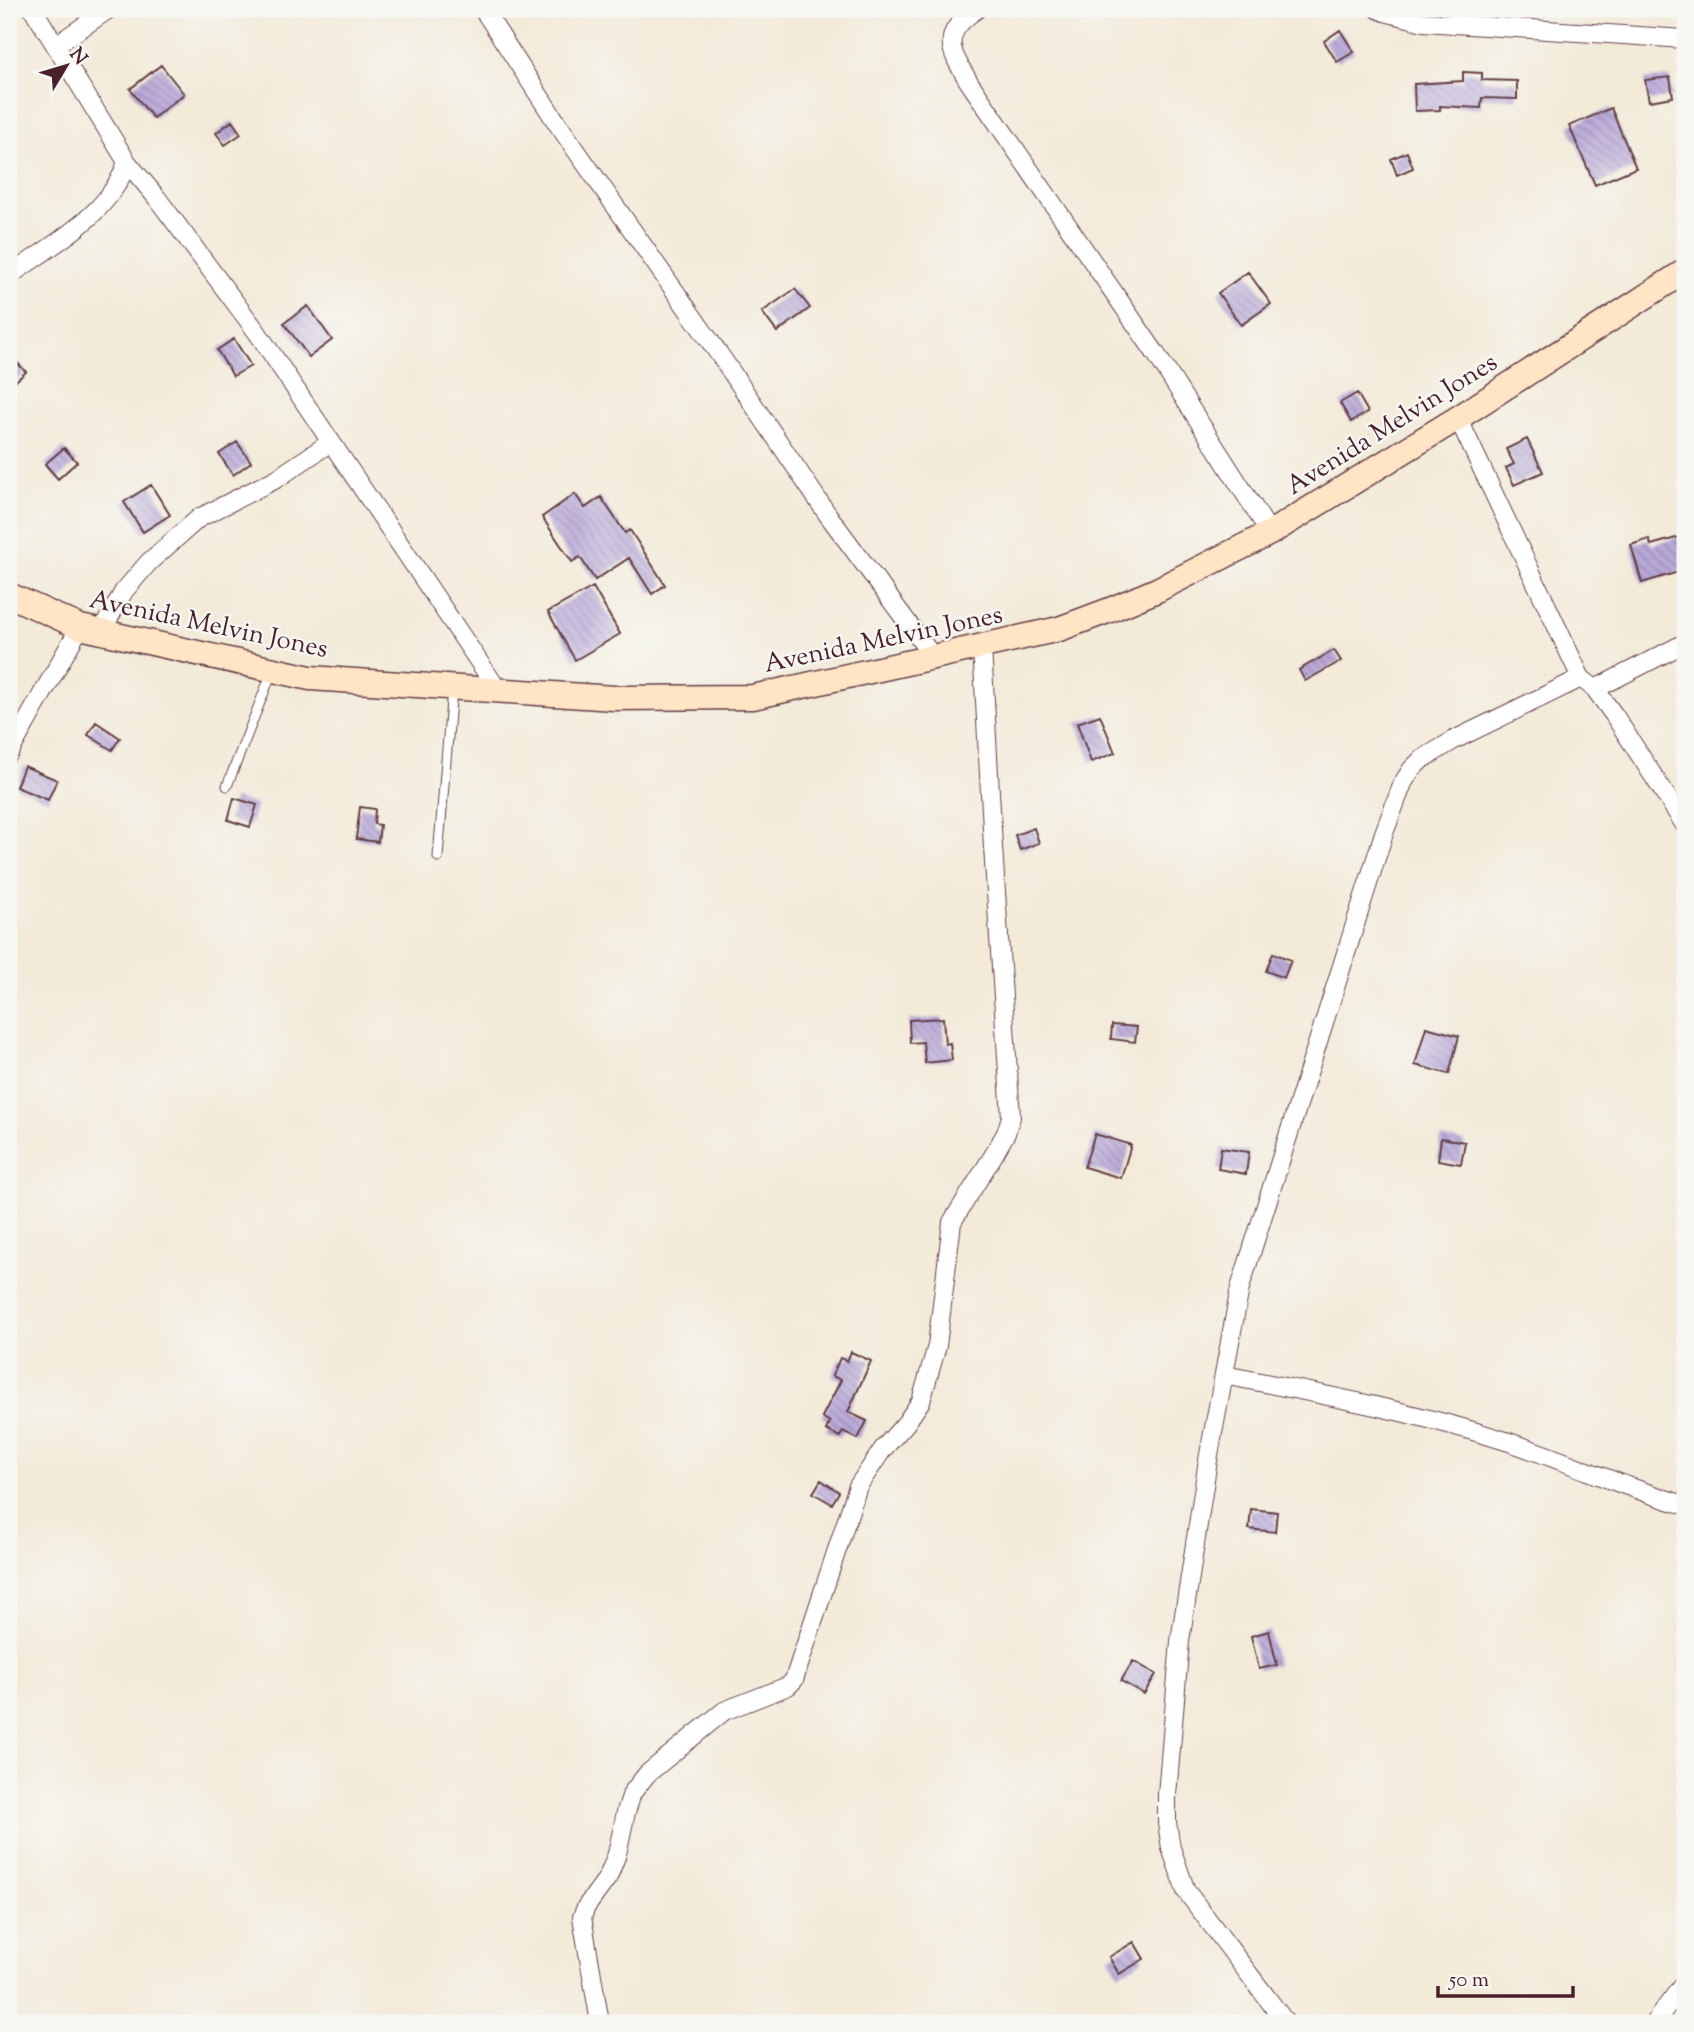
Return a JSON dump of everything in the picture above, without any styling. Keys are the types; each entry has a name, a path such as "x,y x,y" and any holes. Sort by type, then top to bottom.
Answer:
{"street":[{"path":"33,9 127,162 257,332 498,690"},
{"path":"56,45 109,9"},
{"path":"483,9 557,123 828,515 933,657"},
{"path":"977,9 960,20 952,36 953,55 1156,354 1270,533"},
{"path":"1378,9 1424,22 1685,40"},
{"path":"9,276 78,226 96,209 121,179 127,162"},
{"name":"Avenida Melvin Jones","path":"9,595 90,630 310,678 614,698 753,697 1059,629 1157,590 1270,533 1458,418 1685,271"},
{"path":"1458,418 1588,684 1614,715 1685,825"},
{"path":"9,753 90,630 149,562 200,518 276,479 331,442"},
{"path":"1286,2023 1186,1891 1171,1848 1167,1823 1180,1641 1208,1460 1240,1288 1384,833 1403,783 1411,770 1435,750 1685,643"},
{"path":"600,2023 582,1917 608,1877 617,1854 632,1793 647,1774 724,1710 788,1686 794,1680 858,1486 921,1401 937,1346 952,1222 1006,1133 1011,1117 982,647"},
{"path":"1224,1375 1381,1407 1497,1439 1642,1493 1685,1505"},
{"path":"1654,2023 1685,1982"}],"lane":[{"path":"227,786 273,670"},
{"path":"438,857 452,687"}],"building":[{"path":"1340,30 1354,52 1337,62 1324,41"},
{"path":"161,65 184,94 153,118 130,89"},
{"path":"1463,72 1482,73 1482,80 1517,81 1517,99 1482,98 1481,108 1440,106 1440,110 1415,111 1414,84 1463,81"},
{"path":"1670,77 1673,97 1649,101 1645,80"},
{"path":"1611,108 1636,168 1595,185 1569,126"},
{"path":"232,121 241,134 225,145 216,133"},
{"path":"1407,152 1413,168 1397,175 1391,159"},
{"path":"1248,272 1271,304 1241,325 1218,293"},
{"path":"795,289 810,308 777,332 762,312"},
{"path":"308,306 332,340 309,357 284,323"},
{"path":"234,339 251,366 233,376 217,350"},
{"path":"9,354 26,372 9,387"},
{"path":"1357,393 1368,412 1351,422 1340,403"},
{"path":"1527,439 1543,472 1514,485 1506,468 1514,464 1506,449"},
{"path":"237,442 251,462 233,475 219,454"},
{"path":"64,448 77,462 58,479 45,464"},
{"path":"151,485 170,515 143,532 124,502"},
{"path":"575,494 585,508 601,497 625,533 630,530 665,585 652,594 629,558 595,580 580,557 572,562 542,517"},
{"path":"1683,536 1685,570 1642,583 1631,545 1649,539 1651,545"},
{"path":"593,587 620,634 575,660 548,612"},
{"path":"1334,650 1341,661 1305,681 1299,670"},
{"path":"1100,715 1115,753 1091,762 1077,723"},
{"path":"96,722 120,738 112,750 88,735"},
{"path":"24,766 57,780 48,800 16,787"},
{"path":"234,798 257,805 250,827 228,820"},
{"path":"360,807 375,809 374,824 380,825 378,842 356,839"},
{"path":"1034,828 1039,843 1020,850 1015,835"},
{"path":"1273,953 1291,960 1284,978 1266,971"},
{"path":"943,1018 945,1044 950,1043 952,1060 925,1063 923,1042 910,1043 909,1020"},
{"path":"1112,1025 1137,1027 1135,1042 1111,1039"},
{"path":"1426,1027 1459,1036 1449,1074 1415,1065"},
{"path":"1095,1134 1131,1145 1121,1178 1084,1167"},
{"path":"1441,1138 1465,1142 1461,1164 1438,1160"},
{"path":"1221,1148 1249,1152 1246,1174 1218,1169"},
{"path":"851,1352 871,1361 848,1412 867,1421 858,1439 843,1431 840,1437 826,1430 830,1422 822,1417 841,1380 832,1376 840,1358 847,1361"},
{"path":"821,1480 839,1492 832,1504 813,1493"},
{"path":"1251,1509 1277,1512 1275,1532 1249,1529"},
{"path":"1269,1631 1277,1665 1259,1669 1251,1636"},
{"path":"1133,1661 1156,1674 1144,1694 1121,1681"},
{"path":"1134,1942 1144,1959 1119,1974 1109,1957"}]}
